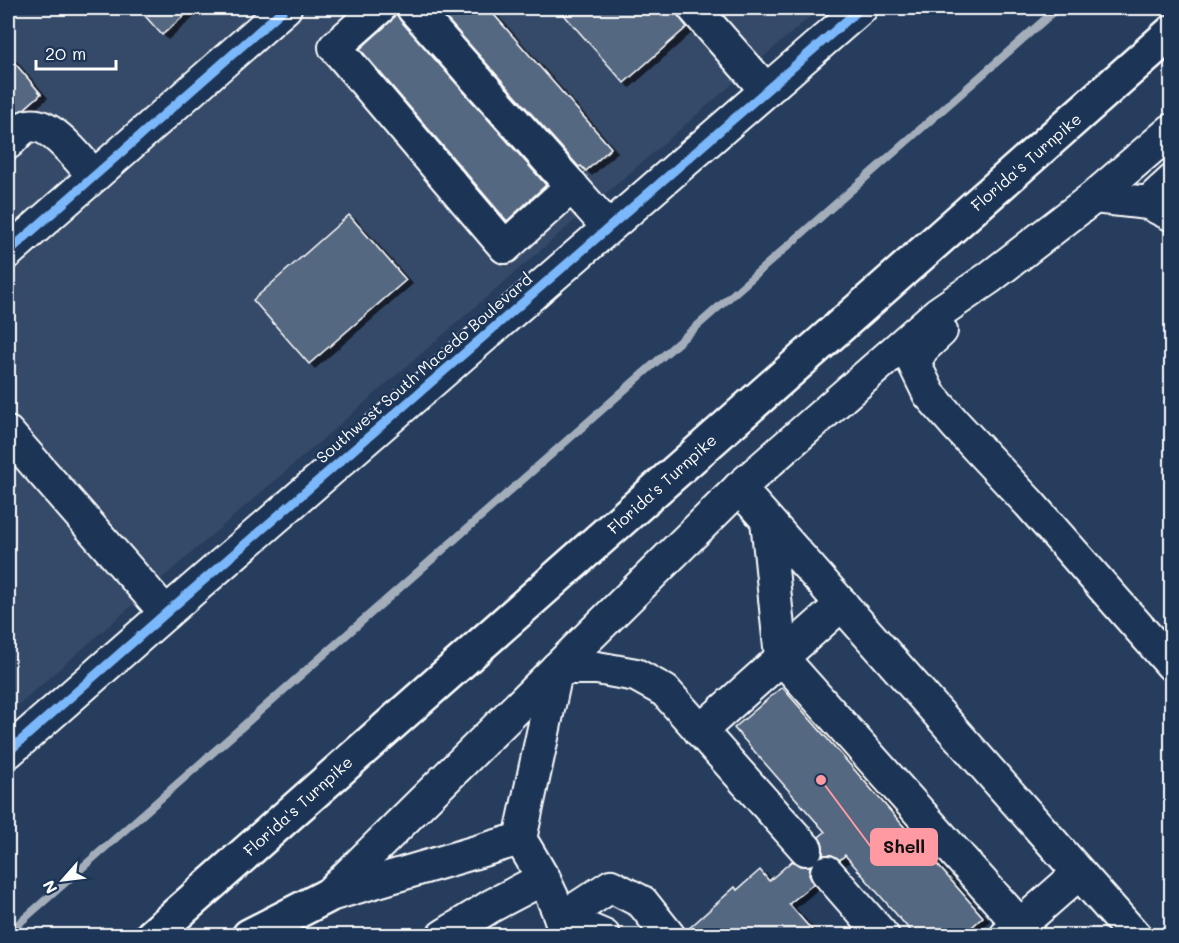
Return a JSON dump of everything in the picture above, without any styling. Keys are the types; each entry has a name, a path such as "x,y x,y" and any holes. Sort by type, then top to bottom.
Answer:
{"highway":[{"name":"Florida's Turnpike","path":"152,936 1172,32"},
{"path":"249,936 327,896"}],"street":[{"path":"8,252 285,8"},
{"path":"379,8 335,48 505,247 572,186"},
{"path":"413,8 608,227"},
{"path":"694,8 766,90"},
{"name":"Southwest South Macedo Boulevard","path":"8,752 861,8"},
{"path":"8,143 26,126 45,128 58,137 94,176"},
{"path":"327,896 739,488 938,313 989,278 1094,197 1172,130"},
{"path":"1094,197 1160,209 1172,181"},
{"path":"989,278 956,318 923,348 914,363 929,394 1172,665"},
{"path":"8,434 166,613"},
{"path":"739,488 1135,936"},
{"path":"767,520 781,657 1013,930 1079,873"},
{"path":"700,731 842,603"},
{"path":"557,668 597,668 636,675 665,691 806,849"},
{"path":"557,668 520,839 544,878 564,927"},
{"path":"327,896 520,839"},
{"path":"827,872 884,936"},
{"path":"443,936 491,906 544,878"},
{"path":"564,927 611,886 642,902 669,936"},
{"path":"564,927 604,936"}],"shaded area":[{"path":"8,8 264,8 8,234"},
{"path":"306,8 820,8 159,581 8,410 8,271"},
{"path":"8,457 136,602 8,714"}],"building":[{"path":"138,8 193,8 162,35"},
{"path":"437,8 488,8 611,148 586,171 581,166 579,167"},
{"path":"558,8 672,8 687,27 624,83"},
{"path":"396,13 546,185 507,221 360,49 391,21"},
{"path":"8,55 41,94 24,109 8,118"},
{"path":"349,215 406,280 309,364 253,300"},
{"path":"782,687 983,917 962,936 915,936 845,855 840,860 832,855 823,855 823,845 819,837 825,832 734,728"},
{"path":"792,861 800,866 810,866 809,875 813,884 789,904 817,936 687,936 686,931 735,887 737,890 760,870 769,881"}],"waterway":[{"path":"8,933 1058,8"}],"cycle path":[{"path":"8,252 285,8"},
{"path":"8,752 861,8"}],"place":[{"name":"Shell","path":"821,780"}]}
